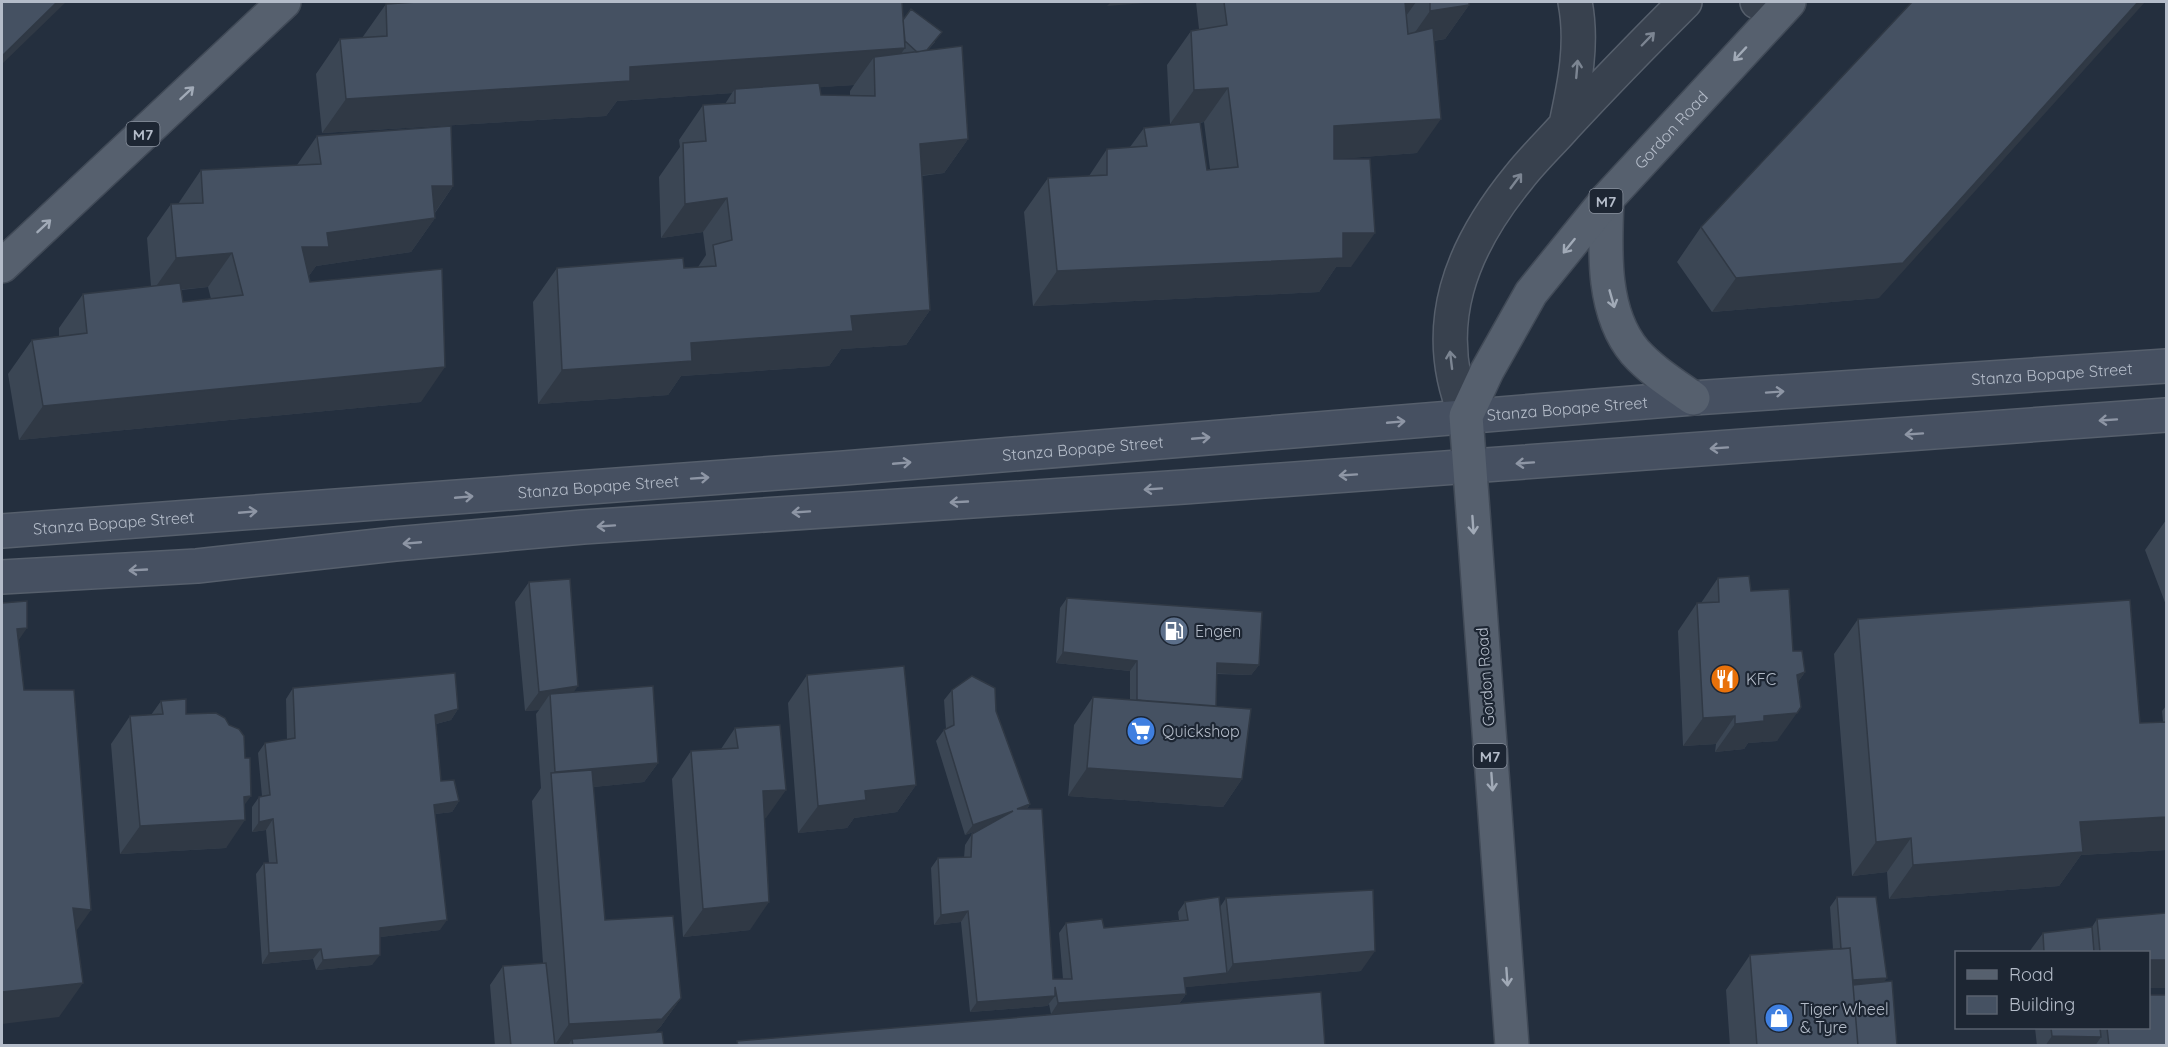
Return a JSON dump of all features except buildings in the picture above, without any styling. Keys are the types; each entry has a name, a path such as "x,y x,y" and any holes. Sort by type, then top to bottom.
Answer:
{"main road":[{"name":"M7","path":"2,266 284,2"},
{"name":"Gordon Road","path":"1512,1046 1466,416 1487,371 1531,293 1607,200 1775,5"},
{"path":"1607,200 1605,249 1609,292 1621,329 1634,351 1652,369 1693,398"},
{"name":"Stanza Bopape Street","path":"2,531 844,468 1693,398 2166,366"},
{"path":"2,578 197,566 395,544 583,527 1469,467 2166,415"}],"street":[{"path":"1565,126 1577,74 1578,15 1575,2"},
{"name":"Gordon Road","path":"1466,416 1455,391 1450,355 1450,322 1456,287 1491,214 1519,176 1685,2"}],"place":[{"name":"Engen","path":"1174,631"},
{"name":"KFC","path":"1725,679"},
{"name":"Quickshop","path":"1141,731"},
{"name":"Tiger Wheel & Tyre","path":"1779,1018"}]}
